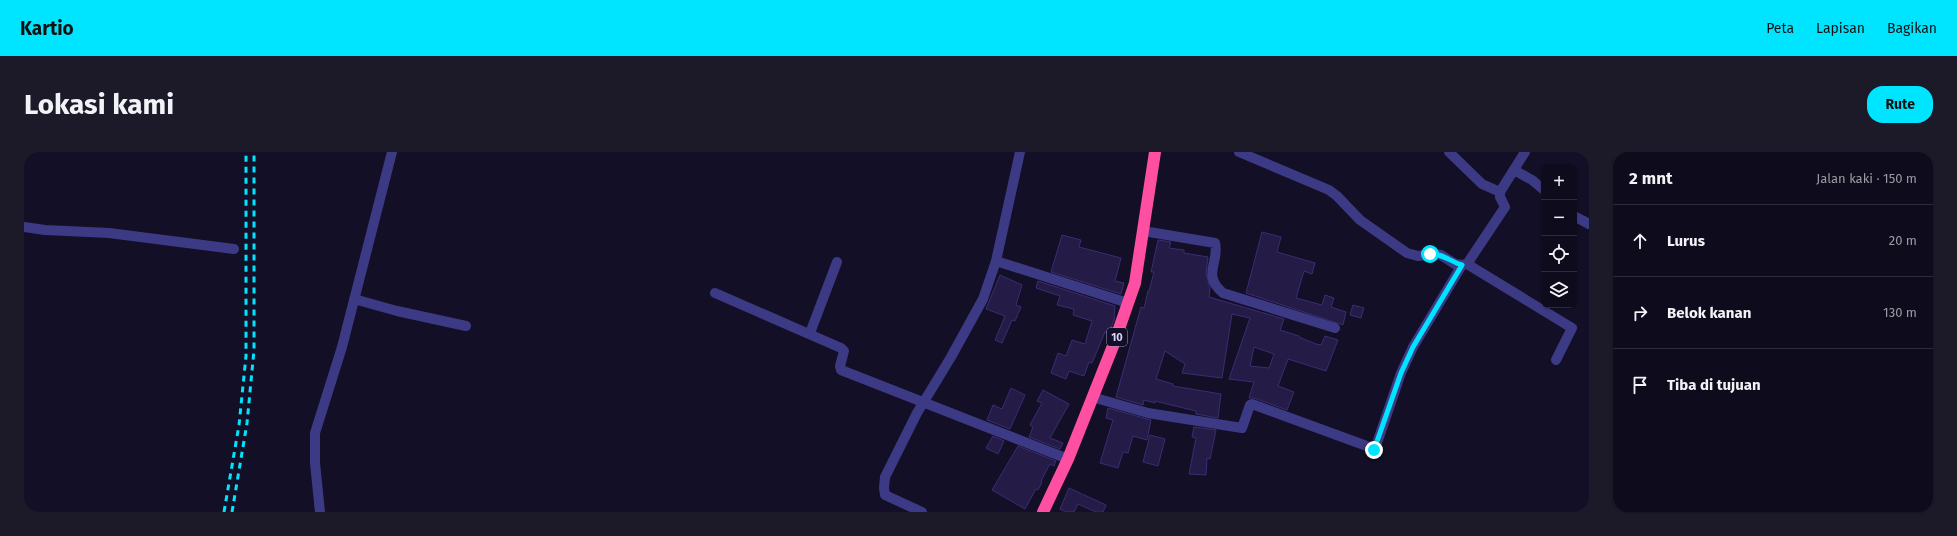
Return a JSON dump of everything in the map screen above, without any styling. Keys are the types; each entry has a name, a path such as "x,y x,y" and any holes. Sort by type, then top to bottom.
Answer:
{"highway":[{"name":"10","path":"1043,512 1068,460 1092,397 1114,346 1135,283 1155,152"}],"street":[{"path":"320,512 315,462 315,433 342,348 392,152"},
{"path":"922,512 885,495 885,477 923,402 951,357 983,299 996,261 1020,152"},
{"path":"1239,152 1330,190 1360,220 1407,253 1418,256 1434,254 1464,265 1572,328 1556,360"},
{"path":"1449,152 1482,184 1500,192"},
{"path":"1092,397 1148,413 1242,428 1250,404 1252,404 1375,450 1401,373 1413,347 1464,265 1505,207 1500,197 1500,192 1525,152"},
{"path":"1514,170 1532,180 1541,188"},
{"path":"1577,218 1589,224"},
{"path":"24,227 45,230 122,234 234,248"},
{"path":"1143,232 1216,243 1212,268 1214,282 1223,293 1335,328"},
{"path":"996,261 1128,303"},
{"path":"810,333 838,262"},
{"path":"715,293 810,333 843,349 844,351 840,366 842,370 1068,460"},
{"path":"354,299 397,311 466,326"}],"building":[{"path":"1262,232 1281,237 1277,252 1315,263 1312,274 1304,271 1296,298 1322,305 1325,295 1334,298 1331,307 1346,312 1343,325 1246,293"},
{"path":"1062,235 1081,240 1079,247 1121,258 1115,281 1124,283 1121,294 1051,272"},
{"path":"1158,240 1171,242 1169,248 1184,250 1184,253 1208,257 1206,273 1210,288 1209,297 1284,319 1280,330 1299,336 1316,344 1321,345 1325,336 1338,340 1326,371 1288,359 1278,386 1294,392 1287,410 1254,398 1249,398 1254,382 1229,379 1250,318 1232,314 1222,378 1182,373 1185,364 1165,351 1156,379 1173,384 1173,386 1221,394 1218,418 1196,414 1196,411 1155,401 1155,403 1144,400 1143,405 1116,397 1141,307 1144,308 1149,291 1154,272 1151,272","holes":["1254,347 1274,354 1269,368 1250,366"]},
{"path":"1000,275 1022,285 1016,305 1021,307 1015,321 1012,320 1002,343 995,340 1005,316 986,309"},
{"path":"1038,281 1115,306 1115,317 1109,334 1105,332 1092,363 1089,362 1084,376 1069,371 1066,379 1051,373 1058,353 1066,356 1072,340 1085,344 1092,321 1073,315 1074,309 1057,305 1060,296 1036,288"},
{"path":"1353,305 1364,308 1361,318 1350,315"},
{"path":"1011,388 1025,395 1010,429 987,420 993,405 1002,409"},
{"path":"1043,390 1069,404 1050,438 1063,443 1060,449 1029,437 1033,427 1030,425 1042,403 1037,401"},
{"path":"1108,408 1151,420 1147,440 1133,436 1128,453 1123,452 1118,468 1100,463 1113,420 1106,418"},
{"path":"1194,427 1216,430 1210,459 1207,458 1206,475 1189,474 1196,438 1192,437"},
{"path":"1150,435 1165,439 1158,466 1143,462"},
{"path":"993,436 1004,441 998,454 986,448"},
{"path":"1018,446 1056,461 1054,466 1050,464 1038,490 1036,489 1025,509 992,490"},
{"path":"1069,488 1106,505 1103,512 1096,512 1078,504 1074,512 1066,512 1060,509"}],"railway":[{"path":"224,512 239,425 246,356 246,152"},
{"path":"232,512 247,423 254,350 254,152"}],"route":[{"path":"1374,450 1376,449 1401,373 1413,347 1462,265 1455,264 1442,255 1430,254"}]}
